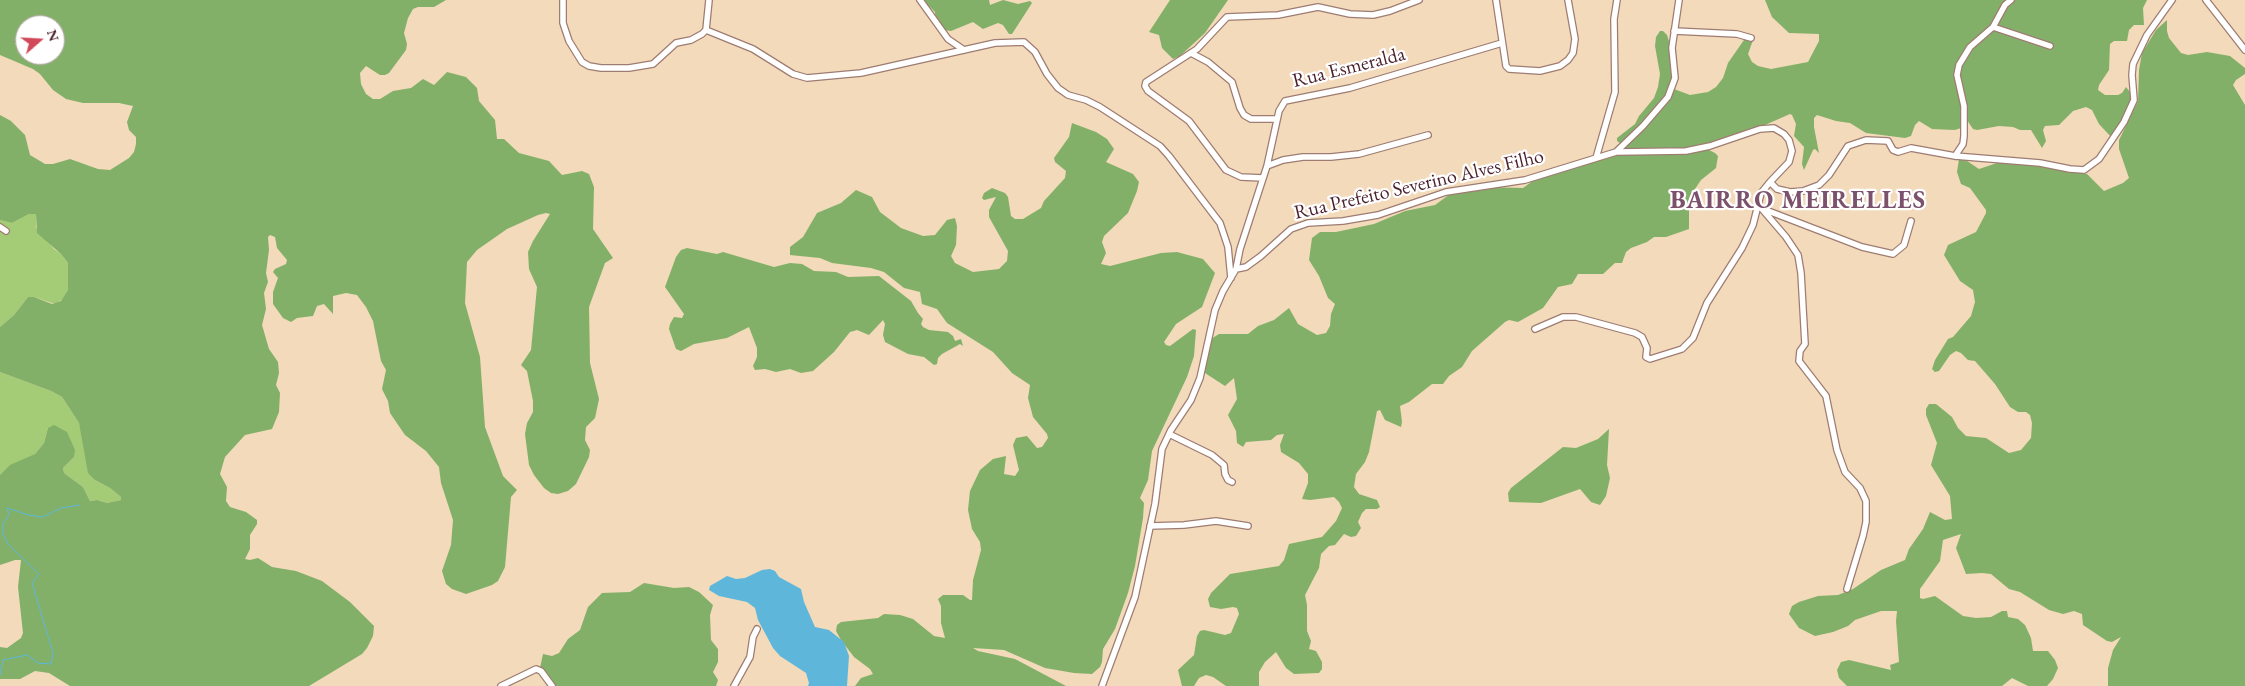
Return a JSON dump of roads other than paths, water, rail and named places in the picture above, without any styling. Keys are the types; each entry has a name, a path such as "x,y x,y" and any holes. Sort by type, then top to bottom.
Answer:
{"street":[{"path":"563,0 563,23 569,41 582,62 589,66 629,68 646,66 659,60 676,43 696,38 706,30 709,0"},
{"path":"920,0 948,39 964,50"},
{"path":"1263,178 1250,179 1232,174 1226,170 1189,121 1156,99 1146,88 1146,82 1191,53 1205,42 1223,19 1229,17 1278,15 1318,7 1350,14 1373,15 1419,0"},
{"path":"1496,0 1506,65 1509,69 1546,70 1565,63 1573,53 1575,42 1568,0"},
{"path":"1596,158 1615,92 1614,19 1617,0"},
{"name":"Rua Prefeito Severino Alves Filho","path":"1236,269 1246,266 1262,256 1291,229 1308,223 1343,221 1378,215 1446,192 1525,180 1616,152 1643,126 1668,97 1675,78 1672,48 1679,0"},
{"path":"1956,156 1964,136 1964,101 1957,75 1959,65 1970,47 1992,27 2005,5 2011,0"},
{"path":"1770,182 1777,189 1790,192 1803,191 1815,187 1829,175 1848,146 1866,140 1888,141 1892,150 1898,152 1911,148 1956,156 2046,164 2077,170 2093,165 2108,148 2132,106 2135,95 2132,75 2133,64 2147,35 2172,0"},
{"path":"2206,0 2245,50"},
{"path":"1992,27 2050,46"},
{"path":"706,30 753,49 794,74 807,78 861,73 1007,41 1024,42 1035,52 1046,74 1058,88 1068,95 1086,100 1100,107 1160,146 1169,156 1220,222 1228,247 1231,278"},
{"path":"1674,31 1737,34 1751,38"},
{"name":"Rua Esmeralda","path":"1236,269 1240,250 1267,166 1282,104 1288,100 1350,88 1502,43"},
{"path":"1191,53 1208,62 1232,82 1244,115 1252,118 1277,119"},
{"path":"1535,329 1563,317 1576,317 1624,332 1635,333 1642,337 1647,348 1646,356 1650,359 1676,352 1693,338 1707,303 1747,238 1760,208 1761,194 1789,162 1792,151 1789,140 1784,134 1774,128 1760,129 1710,146 1686,151 1616,152"},
{"path":"1267,166 1283,160 1303,157 1359,154 1428,135"},
{"path":"1760,208 1862,247 1893,254 1904,245 1912,221"},
{"path":"1760,208 1786,237 1798,255 1801,273 1805,344 1800,351 1799,361 1826,396 1837,450 1845,472 1860,488 1866,501 1866,522 1848,588"},
{"path":"1102,686 1134,597 1150,526 1162,449 1169,434 1191,400 1200,378 1215,310 1223,291 1236,269"},
{"path":"1169,434 1212,455 1224,465 1225,474 1232,482"},
{"path":"1150,526 1184,525 1216,521 1248,526"},
{"path":"736,685 750,657 753,637 757,628"},
{"path":"501,686 536,669 541,671 552,686"}],"water":[{"path":"770,569 775,571 779,577 801,589 804,602 815,627 829,630 844,642 849,656 847,686 808,686 806,673 780,656 773,648 758,620 755,608 747,602 719,596 709,590 710,586 727,576 736,579 745,578 762,570"}],"waterway":[{"path":"0,675 3,660 27,655 38,663 51,664 53,653 32,583 39,574 8,544 3,534 3,523 9,516 7,508 28,515 43,517 61,508 80,505"}],"district":[{"name":"BAIRRO MEIRELLES","path":"1798,201"}]}
